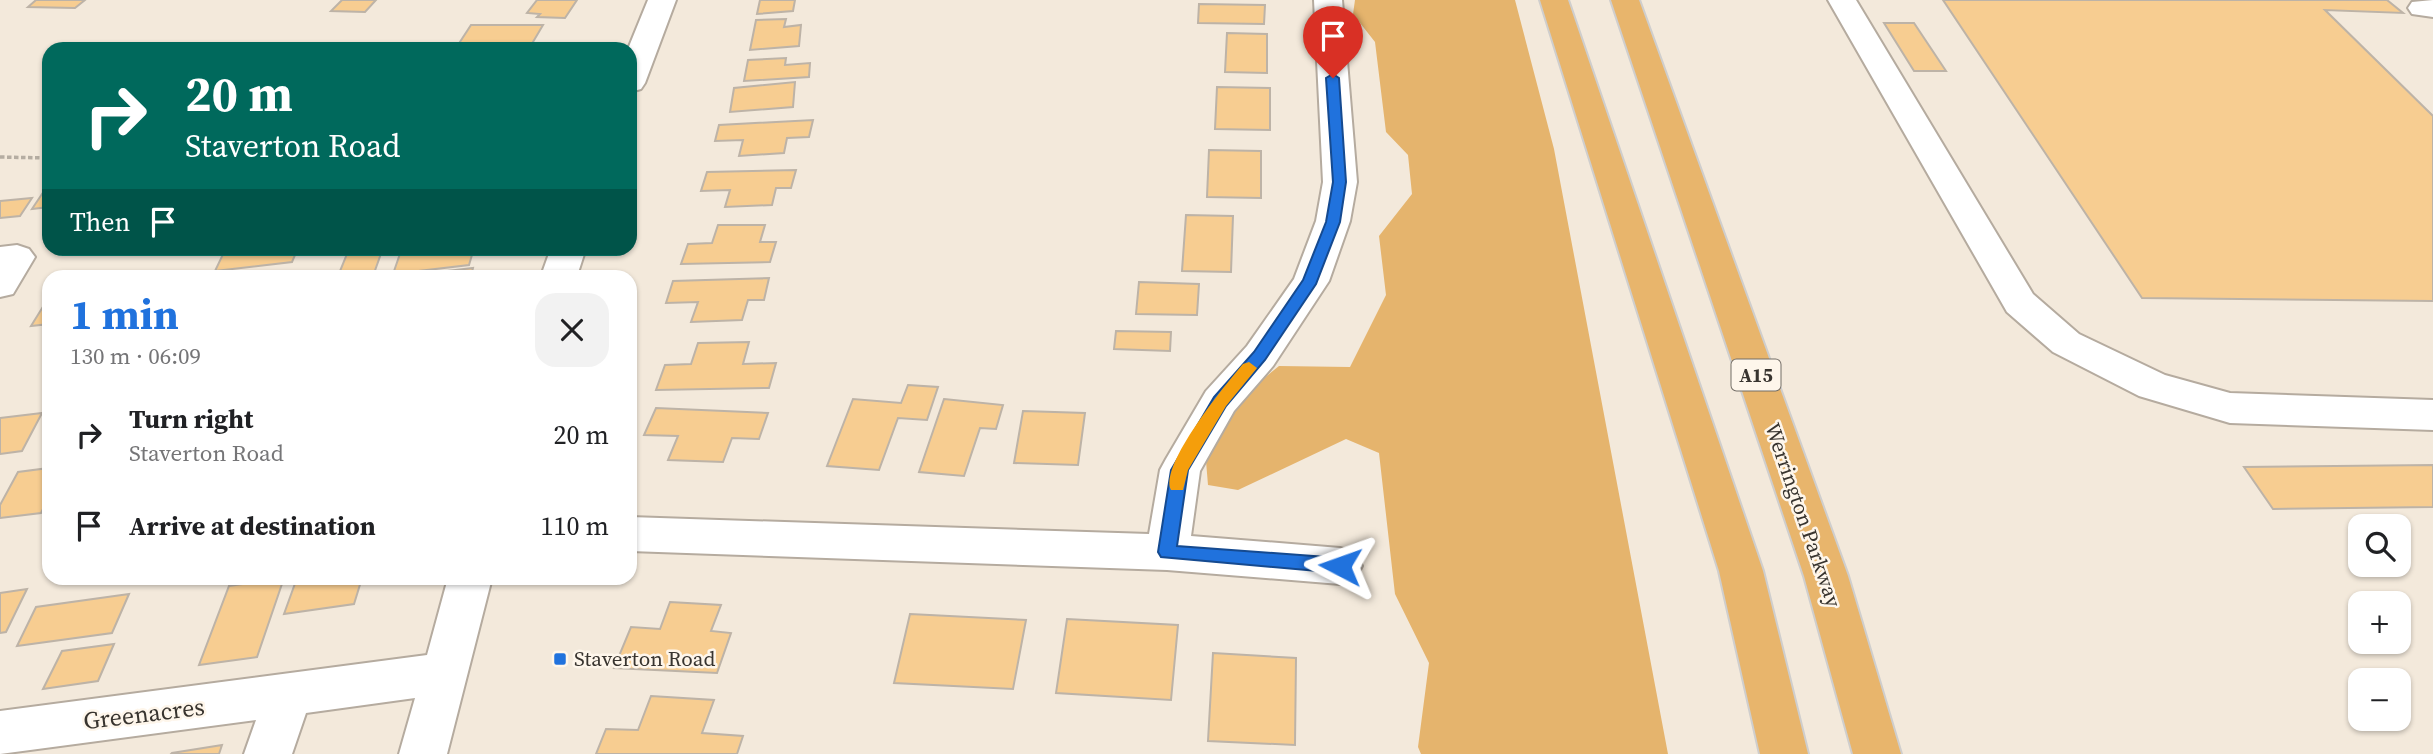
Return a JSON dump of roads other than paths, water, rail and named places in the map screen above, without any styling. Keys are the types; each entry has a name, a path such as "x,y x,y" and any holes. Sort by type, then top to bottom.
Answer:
{"highway":[{"path":"1554,0 1741,571 1784,754"},
{"name":"Werrington Parkway","path":"1625,0 1826,576 1877,754"}],"street":[{"path":"637,65 662,0"},
{"path":"1167,552 1180,470 1220,401 1260,356 1311,281 1333,222 1339,182 1328,0"},
{"path":"1842,0 2020,303 2066,343 2153,386 2230,408 2433,415"},
{"path":"0,259 17,257 0,285"},
{"path":"637,534 1167,552 1340,566"},
{"path":"423,754 468,585"},
{"name":"Greenacres","path":"0,733 444,673"},
{"path":"268,754 288,695"}],"place":[{"name":"Staverton Road","path":"560,659"}]}
